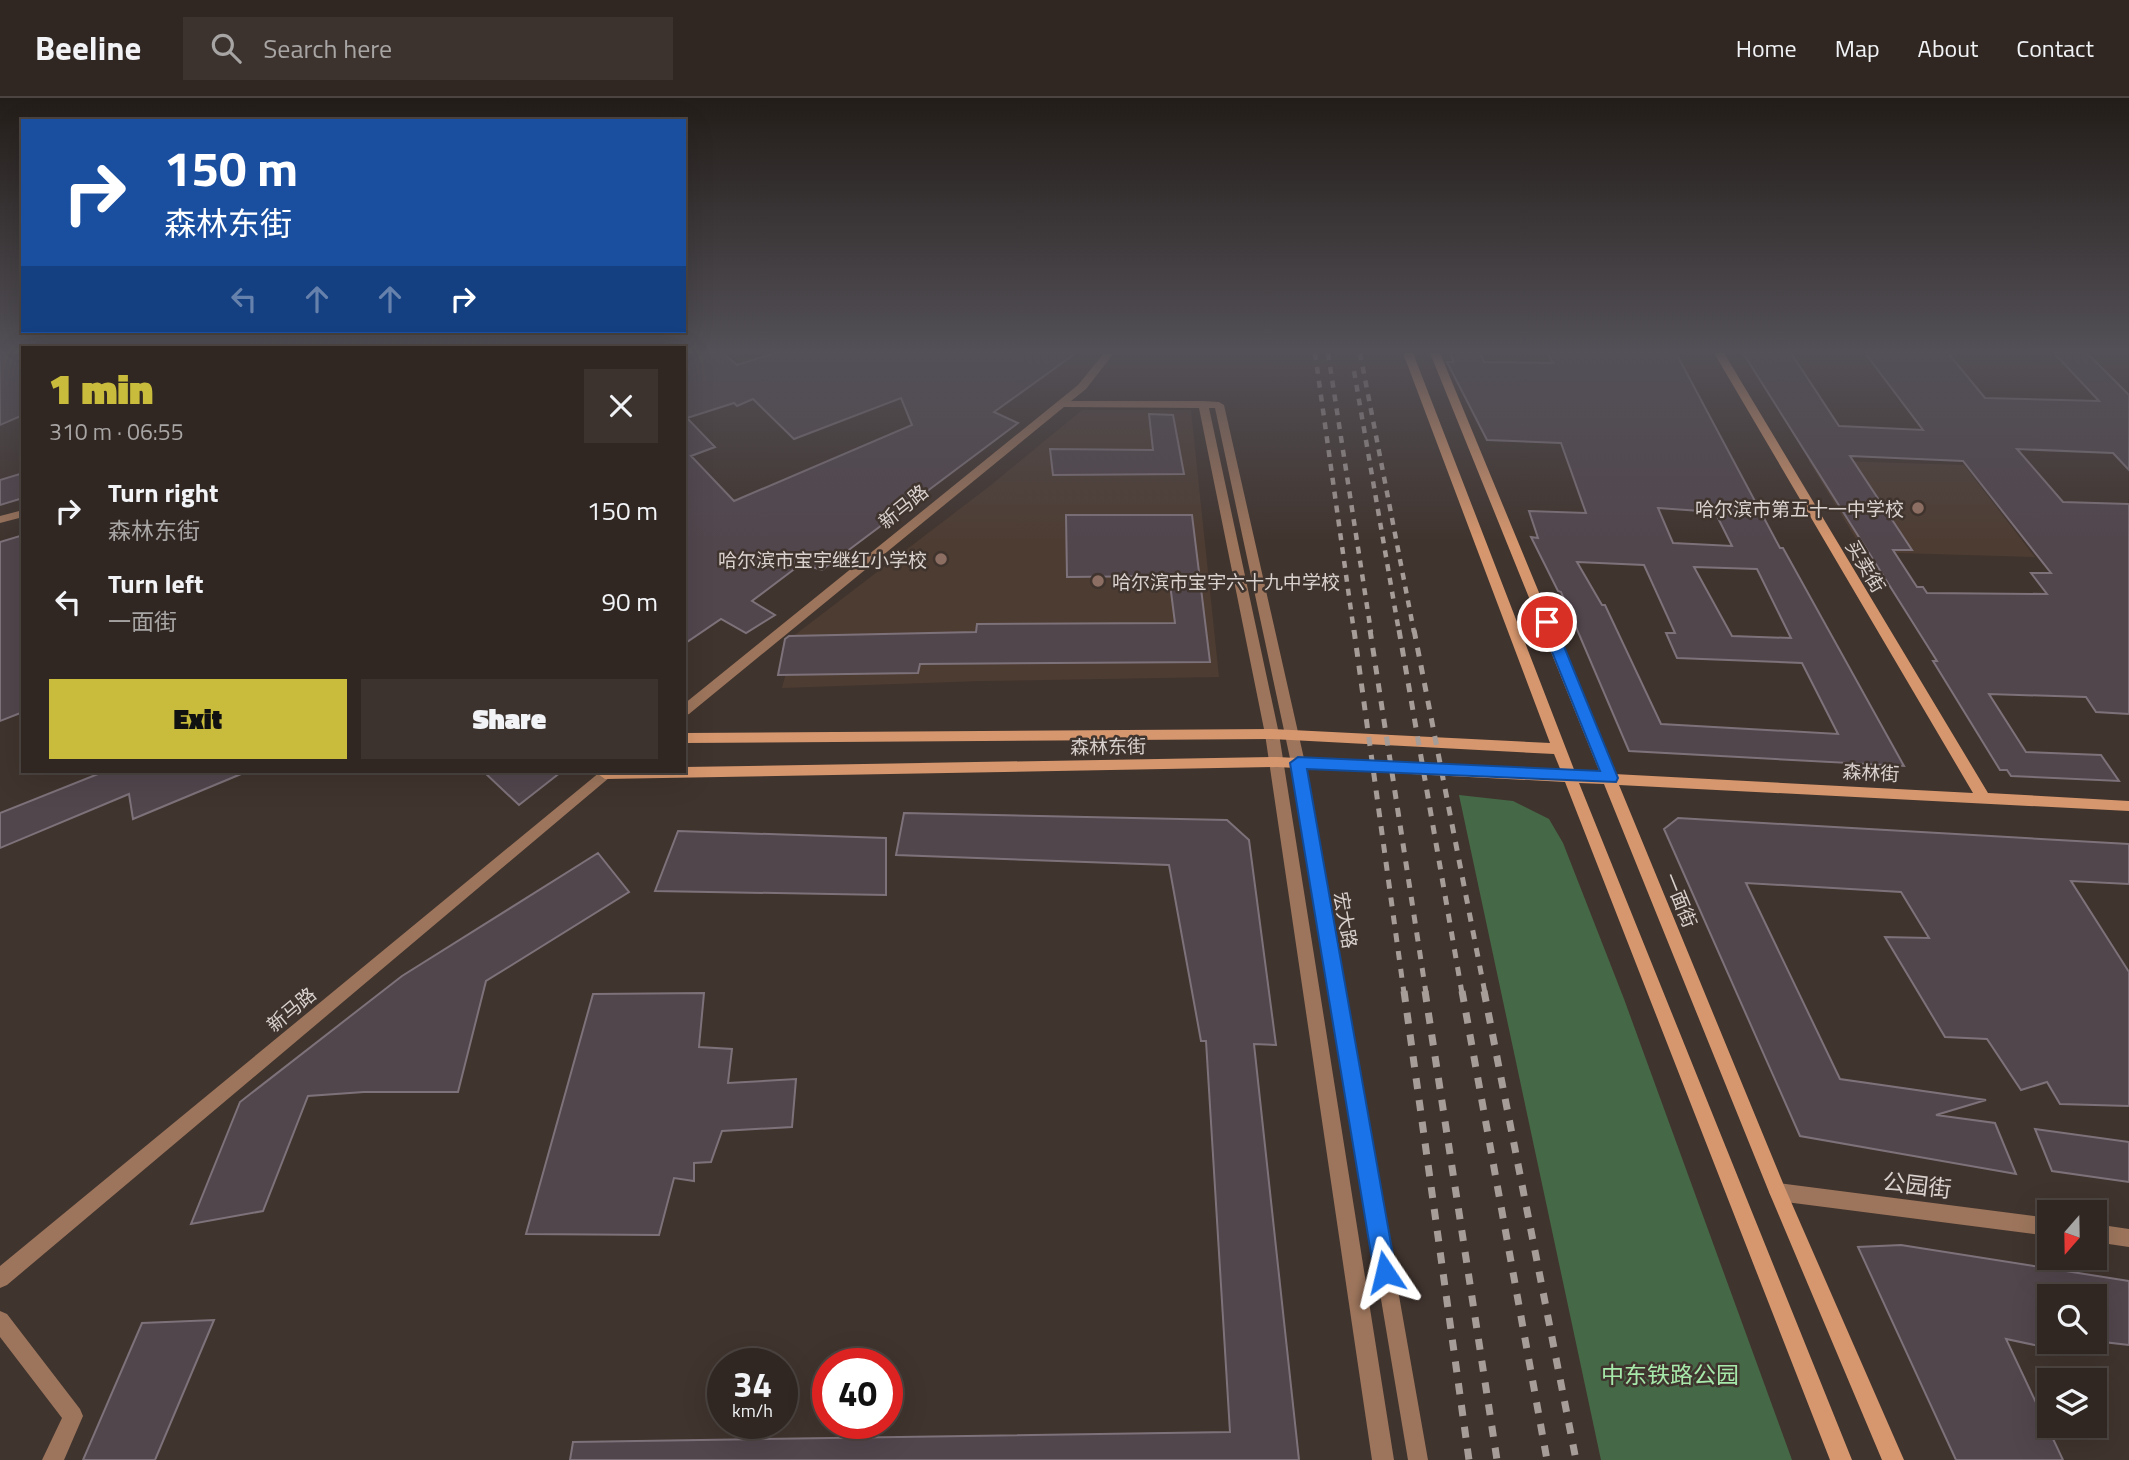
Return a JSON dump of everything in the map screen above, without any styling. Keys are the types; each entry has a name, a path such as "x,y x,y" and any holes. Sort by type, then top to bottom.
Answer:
{"main road":[{"path":"1432,417 1570,778 1841,1460"},
{"name":"一面街","path":"1462,417 1778,1192 1893,1460"},
{"name":"买卖街","path":"1757,417 1983,797"},
{"name":"森林东街","path":"686,738 1272,734 1560,749"},
{"name":"森林东街","path":"686,772 1277,762 1610,778"},
{"name":"森林街","path":"1610,778 2129,806"}],"street":[{"name":"新马路","path":"686,709 1045,417"},
{"path":"1206,417 1277,762 1383,1460"},
{"name":"宏大路","path":"1222,417 1298,763 1418,1460"},
{"path":"0,520 21,514"},
{"name":"新马路","path":"0,1278 607,773"},
{"name":"公园街","path":"1778,1192 2037,1225"},
{"path":"2107,1235 2129,1238"},
{"path":"0,1321 73,1416 53,1460"}],"shaded area":[{"name":"哈尔滨市宝宇六十九中学校","path":"1074,417 1192,417 1219,677 782,688 796,634 991,485"},
{"name":"哈尔滨市第五十一中学校","path":"1808,460 1964,465 2035,557 1864,552"}],"green space":[{"name":"中东铁路公园","path":"1459,795 1513,801 1549,819 1563,843 1624,999 1792,1460 1601,1460"}],"building":[{"path":"0,417 19,417 0,425"},
{"path":"686,417 692,417 687,418 715,447 691,456 734,501 912,425 909,417 1004,417 1018,423 822,570 801,564 752,601 775,615 746,633 721,619 686,643"},
{"path":"771,417 853,417 794,439"},
{"path":"1149,417 1173,417 1184,474 1053,475 1050,449 1153,450"},
{"path":"1475,417 1710,417 1780,548 1783,548 1904,766 1629,751 1561,592 1558,591 1531,537 1538,538 1529,511 1586,513 1561,443 1487,440","holes":["1658,508 1715,512 1732,546 1673,543","1577,562 1644,565 1675,633 1666,633 1677,658 1802,663 1838,734 1661,724 1605,605 1602,605","1694,567 1757,569 1791,638 1732,636"]},
{"path":"1783,417 1833,417 1839,426 1923,430 1913,417 2129,417 2129,470 2113,453 2017,449 2063,502 2129,504 2129,714 2096,712 2086,697 1989,694 2026,752 2101,755 2119,781 2011,776 2007,770 2000,770 1933,661 1937,661","holes":["1850,456 1963,461 2051,573 2031,573 2047,594 1927,593 1923,587 1917,587 1893,550 1912,550"]},
{"path":"21,474 21,499 0,505 0,480"},
{"path":"1066,515 1192,515 1210,662 920,664 918,673 778,675 785,639 789,636 976,632 977,624 1175,623 1169,576 1067,577"},
{"path":"21,536 21,713 0,721 0,542"},
{"path":"100,773 244,773 133,819 129,794 0,848 0,813"},
{"path":"485,773 560,773 519,805"},
{"path":"904,813 1227,820 1249,840 1276,1045 1254,1044 1299,1460 570,1460 573,1442 1230,1432 1206,1041 1201,1041 1169,865 896,855"},
{"path":"1678,818 2129,844 2129,884 2071,881 2129,972 2129,1106 2060,1104 2047,1082 2021,1090 1987,1039 1945,1037 1885,937 1929,938 1901,892 1746,883 1840,1079 1986,1100 1936,1115 1995,1123 2016,1174 1800,1136 1664,829"},
{"path":"678,831 886,838 886,895 655,891"},
{"path":"598,853 629,892 486,981 458,1092 364,1092 308,1096 263,1211 191,1224 240,1102 402,976"},
{"path":"704,993 699,1047 732,1049 728,1083 796,1079 792,1127 722,1131 711,1162 694,1163 694,1181 674,1178 659,1235 526,1234 593,994"},
{"path":"2035,1129 2129,1142 2129,1182 2052,1171"},
{"path":"1901,1245 2037,1266 2037,1270 2059,1270 2129,1281 2129,1345 2107,1342 2107,1284 2037,1284 2037,1345 2006,1339 2037,1405 2037,1438 2053,1438 2063,1460 1956,1460 1858,1247"},
{"path":"214,1320 155,1460 83,1460 142,1323"}],"railway":[{"path":"1324,417 1354,632"},
{"path":"1338,417 1371,632"},
{"path":"1362,417 1399,632"},
{"path":"1372,417 1414,632"},
{"path":"1354,630 1404,993"},
{"path":"1370,630 1426,993"},
{"path":"1399,630 1462,993"},
{"path":"1414,630 1485,993"},
{"path":"1404,991 1469,1460"},
{"path":"1425,991 1497,1460"},
{"path":"1462,991 1547,1460"},
{"path":"1484,991 1576,1460"}],"place":[{"name":"哈尔滨市第五十一中学校","path":"1918,508"},
{"name":"哈尔滨市宝宇继红小学校","path":"941,559"},
{"name":"哈尔滨市宝宇六十九中学校","path":"1098,581"}],"route":[{"path":"1385,1272 1298,763 1610,778 1547,622"}]}
